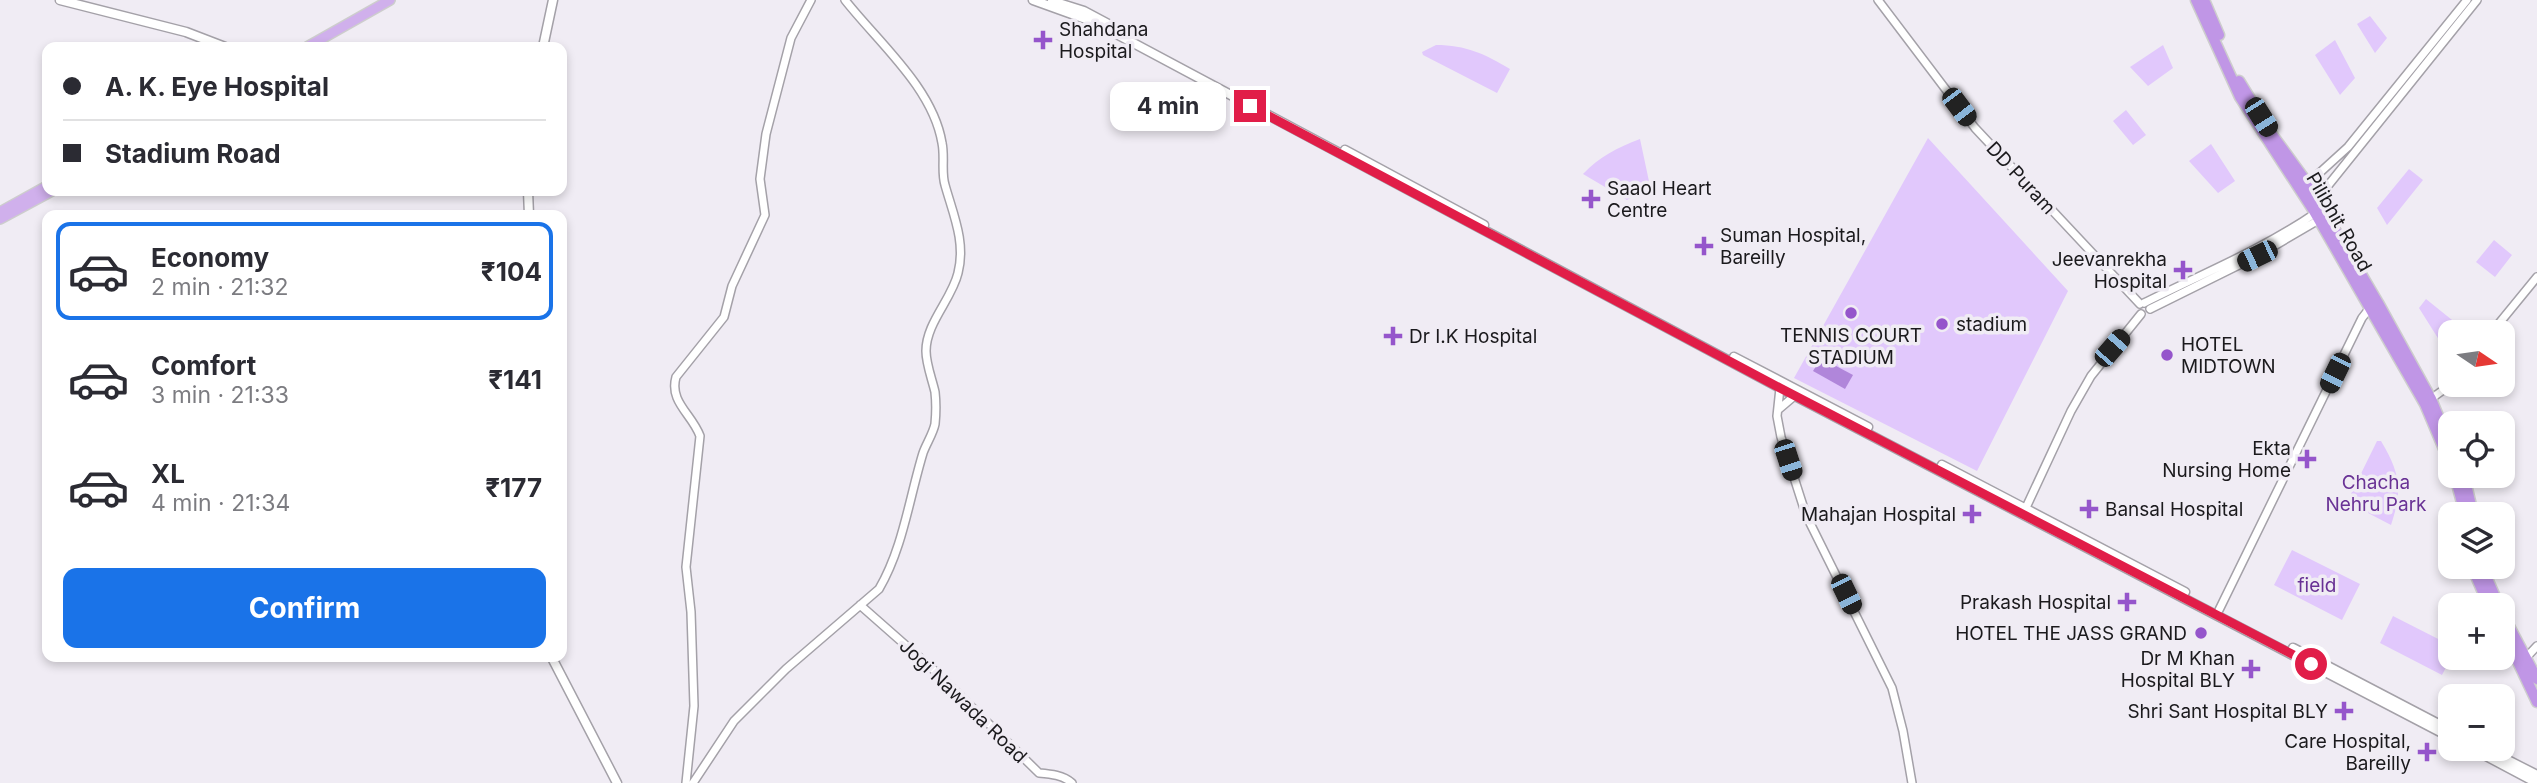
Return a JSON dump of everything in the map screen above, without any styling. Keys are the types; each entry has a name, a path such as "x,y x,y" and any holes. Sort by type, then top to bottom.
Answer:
{"highway":[{"name":"Pilibhit Road","path":"2196,0 2240,97 2304,187 2369,309 2428,402 2438,430"},
{"path":"2204,0 2238,79 2304,187"},
{"path":"2318,211 2438,422"},
{"path":"2515,643 2537,702"},
{"path":"2515,648 2537,680"}],"main road":[{"path":"60,0 186,32 212,42"},
{"path":"316,42 390,0"},
{"path":"329,42 398,0"},
{"path":"544,42 553,0"},
{"path":"1033,0 1094,22 1782,385 2438,724"},
{"path":"1049,0 1099,19 1782,385"},
{"path":"0,212 42,189"},
{"path":"0,219 43,196"},
{"path":"2025,511 2438,731"},
{"path":"554,662 617,783"},
{"path":"2496,761 2537,783"},
{"path":"2510,761 2537,775"}],"street":[{"path":"686,783 694,706 691,612 686,567 700,436 696,425 676,399 673,387 676,377 724,317 732,286 765,215 760,179 766,134 791,38 811,0"},
{"path":"693,783 734,721 786,669 879,589 888,573 934,426 935,394 926,350 930,333 958,274 961,252 954,209 944,183 942,143 930,109 897,58 845,0"},
{"name":"DD Puram","path":"1878,0 1975,128 2145,305"},
{"path":"2304,187 2348,147 2467,0"},
{"path":"2025,511 2071,411 2091,376 2141,314 2146,314 2145,305 2257,256 2318,211 2438,45 2477,0"},
{"path":"2502,320 2537,277"},
{"path":"2218,610 2362,318 2369,309"},
{"path":"1782,385 1777,416 1780,437 1806,514 1892,688 1912,783"},
{"path":"1779,410 1798,393"},
{"path":"2428,402 2438,394"},
{"name":"Jogi Nawada Road","path":"860,605 936,672 1039,773 1055,775 1072,783"},
{"path":"2523,661 2537,646"}],"green space":[{"path":"2370,16 2387,38 2375,53 2357,24"},
{"path":"2335,40 2355,78 2340,95 2315,55"},
{"path":"1436,45 1475,51 1510,69 1497,93 1423,55 1422,52"},
{"path":"2163,45 2173,68 2148,86 2130,67"},
{"path":"2126,110 2146,135 2133,145 2113,121"},
{"path":"1928,138 2068,291 1977,471 1794,378"},
{"path":"1640,139 1650,186 1627,200 1583,174 1609,153"},
{"path":"2211,144 2235,181 2218,193 2189,161"},
{"path":"2409,169 2423,180 2387,225 2377,208"},
{"path":"2494,240 2512,255 2495,277 2476,262"},
{"path":"2426,299 2452,320 2438,320 2438,338 2419,308"},
{"name":"Chacha Nehru Park","path":"2377,441 2381,441 2387,452 2398,482 2391,525 2347,502"},
{"name":"field","path":"2292,550 2360,584 2342,620 2274,585"},
{"path":"2393,616 2438,639 2438,670 2445,670 2442,675 2380,643"}],"shaded area":[{"path":"1821,358 1853,375 1845,389 1813,371"}],"place":[{"name":"Shahdana Hospital","path":"1043,40"},
{"name":"Saaol Heart Centre","path":"1591,199"},
{"name":"Suman Hospital, Bareilly","path":"1704,246"},
{"name":"Jeevanrekha Hospital","path":"2183,270"},
{"name":"TENNIS COURT STADIUM","path":"1851,313"},
{"name":"stadium","path":"1942,324"},
{"name":"Dr I.K Hospital","path":"1393,336"},
{"name":"HOTEL MIDTOWN","path":"2167,355"},
{"name":"Ekta Nursing Home","path":"2307,459"},
{"name":"Bansal Hospital","path":"2089,509"},
{"name":"Mahajan Hospital","path":"1972,514"},
{"name":"Prakash Hospital","path":"2127,602"},
{"name":"HOTEL THE JASS GRAND","path":"2201,633"},
{"name":"Dr M Khan Hospital BLY","path":"2251,669"},
{"name":"Shri Sant Hospital BLY","path":"2344,711"},
{"name":"Care Hospital, Bareilly","path":"2427,752"}],"route":[{"path":"1250,106 1780,388 2311,664"}]}
